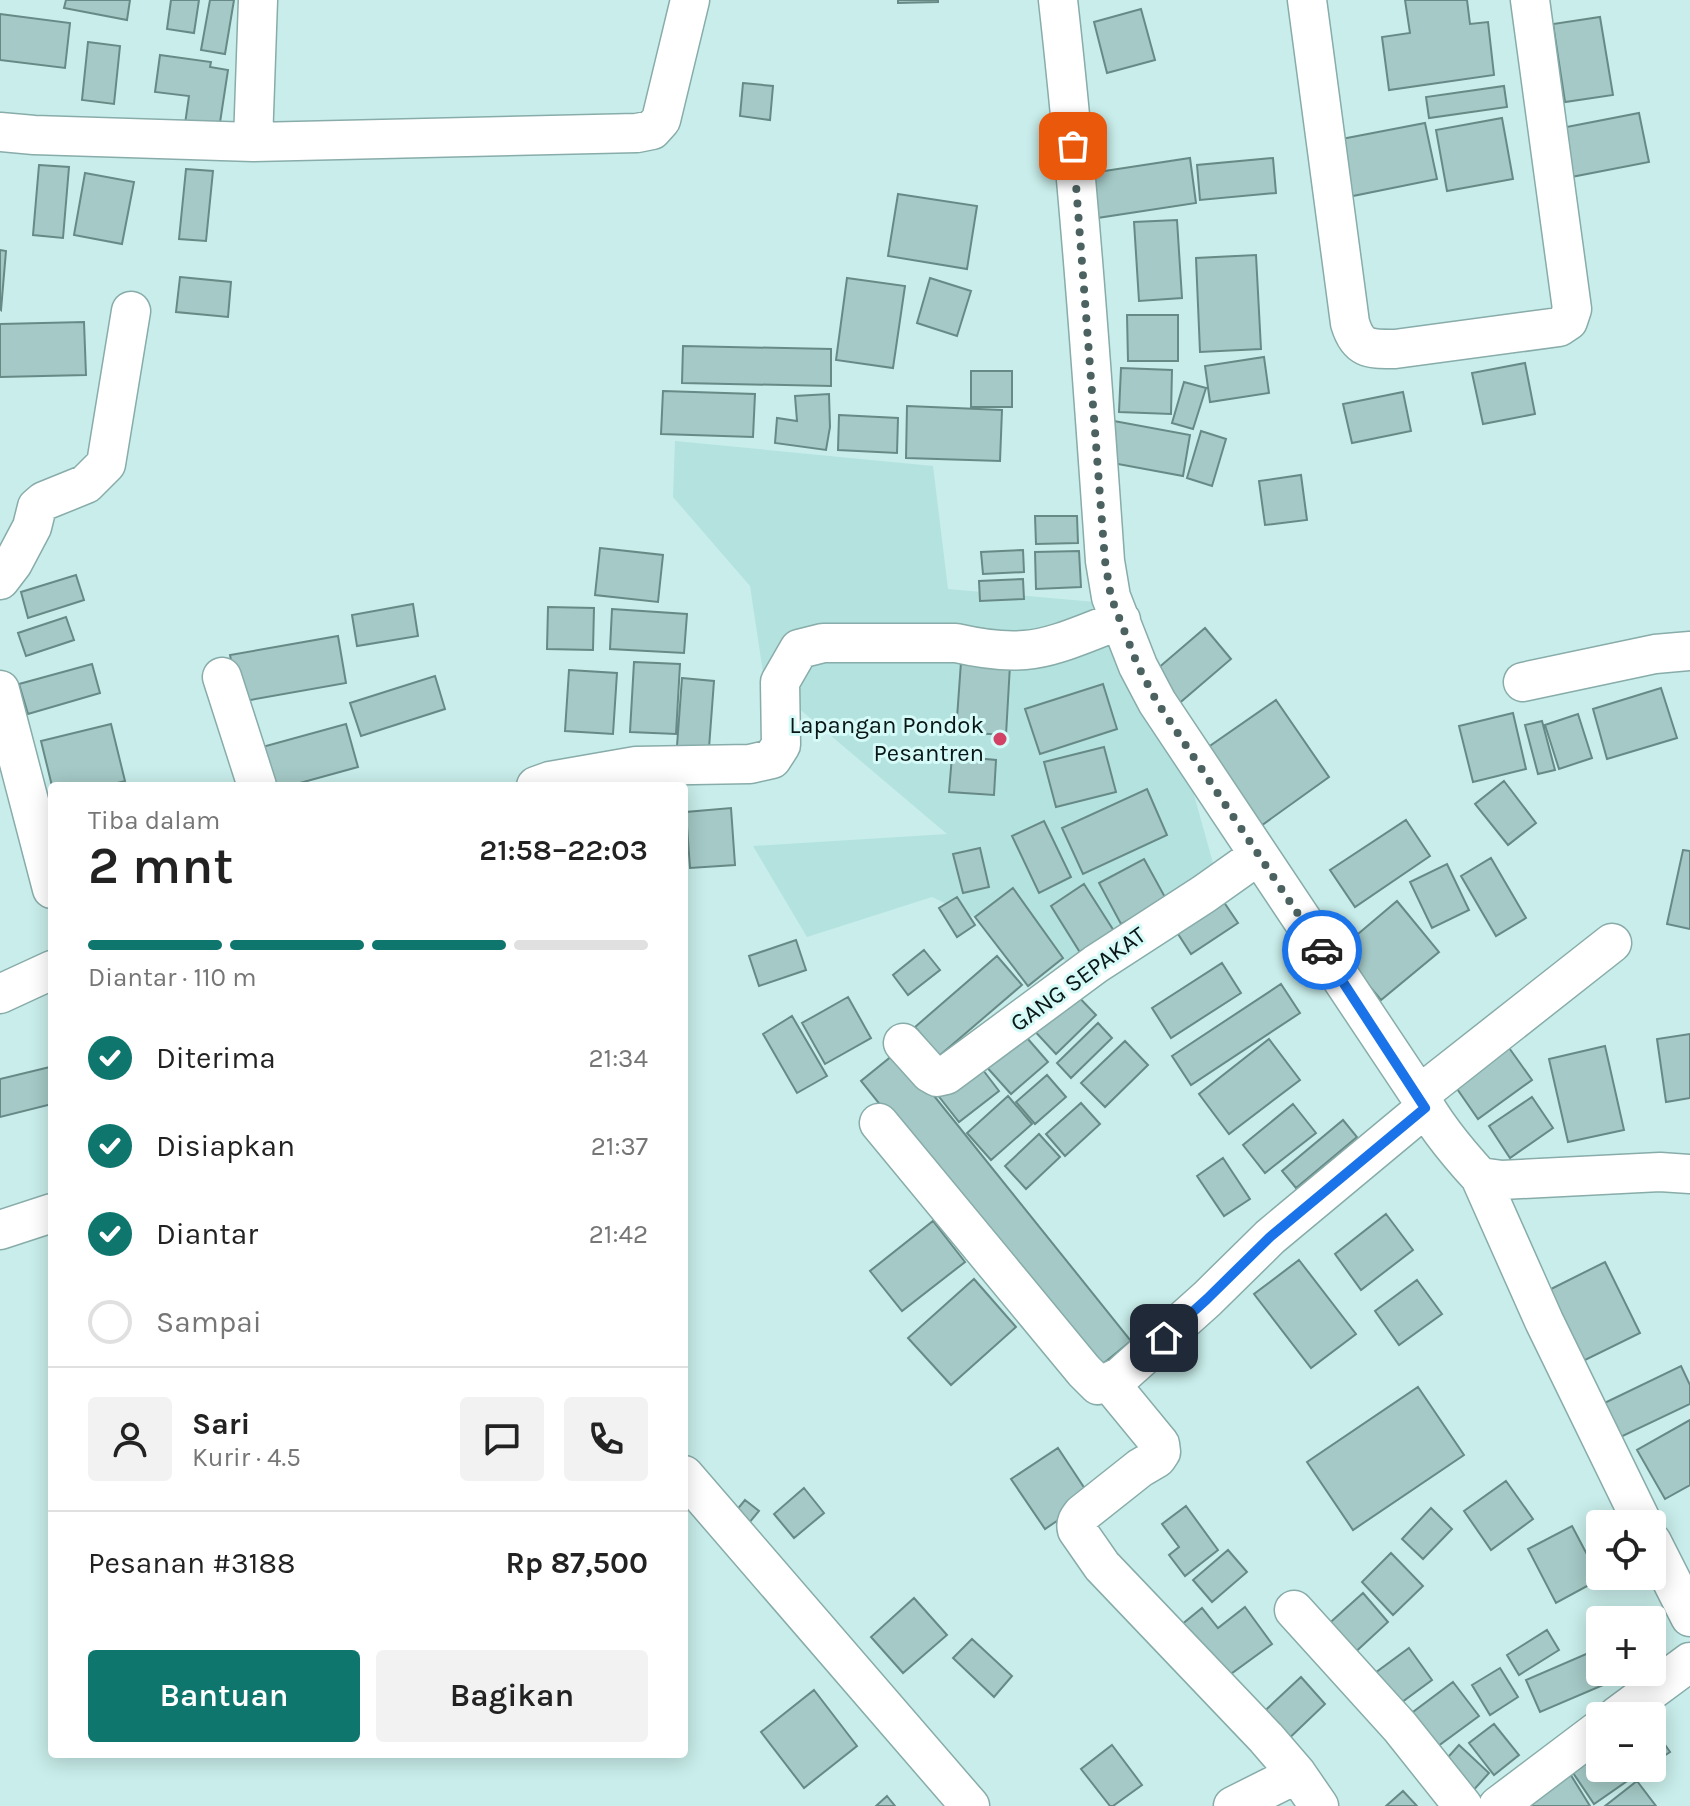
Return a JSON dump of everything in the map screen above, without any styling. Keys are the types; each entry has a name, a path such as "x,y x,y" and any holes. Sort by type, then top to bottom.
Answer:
{"street":[{"path":"253,142 258,0"},
{"path":"0,132 253,142 637,133 652,130 661,120 690,0"},
{"path":"1058,0 1084,266 1105,561 1111,597 1138,666 1157,702 1422,1102 1480,1177 1544,1321 1636,1510"},
{"path":"1307,0 1350,323 1359,342 1373,349 1395,349 1559,327 1568,321 1572,309 1530,0"},
{"path":"0,580 32,527 37,507 44,501 86,484 106,464 131,311"},
{"path":"547,782 636,766 750,764 772,759 781,745 780,682 799,649 823,643 956,643 1025,650 1121,620"},
{"path":"1523,682 1655,654 1690,651"},
{"path":"222,677 256,782"},
{"path":"0,690 48,874"},
{"name":"GANG SEPAKAT","path":"903,1043 930,1073 937,1077 946,1075 1096,964 1259,855"},
{"path":"879,1123 1098,1385 1121,1376 1270,1237 1422,1102 1612,943"},
{"path":"0,994 48,972"},
{"path":"1480,1177 1502,1180 1660,1172 1690,1174"},
{"path":"0,1230 48,1214"},
{"path":"1109,1382 1162,1448 1157,1458 1082,1514 1078,1518 1077,1530 1102,1566 1266,1738 1319,1806"},
{"path":"688,1480 970,1806"},
{"path":"1666,1567 1688,1606"},
{"path":"1294,1610 1400,1727 1463,1806"},
{"path":"1636,1702 1690,1662"},
{"path":"1505,1804 1586,1740"},
{"path":"1233,1806 1297,1774"}],"shaded area":[{"name":"Lapangan Pondok Pesantren","path":"675,441 933,466 948,589 1095,602 1191,784 1218,881 1076,966 932,897 807,937 753,846 947,834 764,679 750,586 673,497"}],"building":[{"path":"66,0 130,0 127,20 64,8"},
{"path":"171,0 199,0 194,33 167,29"},
{"path":"210,0 234,0 225,54 201,50"},
{"path":"898,0 938,0 938,2 898,3"},
{"path":"1405,0 1467,0 1470,24 1488,22 1494,75 1389,90 1382,37 1410,33"},
{"path":"1141,9 1155,60 1107,73 1094,22"},
{"path":"0,14 70,23 65,68 0,60"},
{"path":"1600,17 1613,95 1565,102 1553,24"},
{"path":"88,42 120,46 114,104 82,100"},
{"path":"160,55 211,62 210,67 228,70 219,129 185,124 189,96 155,92"},
{"path":"743,83 773,86 770,120 740,116"},
{"path":"1504,86 1507,107 1429,118 1426,97"},
{"path":"1639,113 1649,162 1561,179 1551,130"},
{"path":"1502,118 1513,179 1447,191 1436,130"},
{"path":"1425,123 1437,179 1343,198 1331,141"},
{"path":"1190,158 1196,203 1084,220 1078,175"},
{"path":"1273,158 1276,193 1200,200 1197,165"},
{"path":"39,165 69,167 63,238 33,235"},
{"path":"186,169 213,171 206,241 179,239"},
{"path":"85,173 134,182 122,244 74,235"},
{"path":"898,194 977,206 967,269 888,256"},
{"path":"1177,220 1182,298 1139,301 1134,222"},
{"path":"0,250 6,251 1,310 0,309"},
{"path":"1256,255 1261,349 1200,352 1196,258"},
{"path":"180,277 231,282 228,317 176,312"},
{"path":"847,278 905,286 893,368 836,360"},
{"path":"930,278 971,291 957,336 917,323"},
{"path":"1127,315 1178,315 1178,361 1128,361"},
{"path":"84,322 86,375 0,377 0,324"},
{"path":"683,346 831,349 831,386 682,383"},
{"path":"1264,357 1269,393 1210,402 1205,366"},
{"path":"1525,363 1535,414 1483,424 1472,373"},
{"path":"1121,368 1172,370 1171,414 1119,412"},
{"path":"971,371 1012,371 1012,407 971,407"},
{"path":"1184,382 1206,388 1193,429 1172,423"},
{"path":"663,391 755,394 753,437 661,434"},
{"path":"1403,392 1411,431 1352,443 1343,404"},
{"path":"829,394 830,427 826,450 775,443 777,418 797,421 795,396"},
{"path":"907,406 1002,410 1000,461 906,458"},
{"path":"839,415 898,418 897,453 838,450"},
{"path":"1114,421 1190,435 1183,476 1107,462"},
{"path":"1201,431 1226,439 1212,486 1187,478"},
{"path":"1301,475 1307,520 1265,525 1259,481"},
{"path":"1035,516 1077,516 1078,543 1036,544"},
{"path":"600,548 663,555 658,602 595,595"},
{"path":"1023,550 1024,572 983,574 981,552"},
{"path":"1079,551 1081,587 1036,589 1035,552"},
{"path":"76,575 84,600 28,618 21,592"},
{"path":"1023,579 1024,599 980,601 979,581"},
{"path":"413,604 418,636 357,646 352,615"},
{"path":"548,607 594,608 593,650 547,649"},
{"path":"612,609 687,614 684,653 610,649"},
{"path":"66,617 74,640 26,656 18,633"},
{"path":"1205,628 1231,659 1176,706 1150,675"},
{"path":"338,636 346,683 239,702 230,655"},
{"path":"634,662 680,664 676,734 630,732"},
{"path":"961,662 1010,665 1006,735 956,732"},
{"path":"92,664 100,693 28,714 19,684"},
{"path":"569,670 617,673 613,734 565,731"},
{"path":"435,676 445,709 361,736 350,703"},
{"path":"682,678 714,681 709,748 677,746"},
{"path":"1103,684 1117,729 1040,754 1025,709"},
{"path":"1661,688 1677,738 1607,759 1593,709"},
{"path":"1276,700 1329,777 1258,828 1204,750"},
{"path":"1513,713 1526,769 1473,782 1459,726"},
{"path":"1578,714 1592,758 1559,769 1545,725"},
{"path":"1542,721 1555,770 1538,774 1525,725"},
{"path":"111,724 125,781 51,782 41,741"},
{"path":"346,724 358,767 304,782 265,782 255,749"},
{"path":"1104,747 1116,792 1056,807 1044,762"},
{"path":"952,756 996,760 994,795 949,792"},
{"path":"1504,781 1536,823 1508,845 1475,804"},
{"path":"1147,789 1167,835 1083,874 1062,828"},
{"path":"731,808 735,865 690,868 688,812"},
{"path":"1406,820 1430,856 1355,907 1330,870"},
{"path":"1044,821 1071,877 1039,893 1012,836"},
{"path":"980,848 989,887 963,893 953,854"},
{"path":"1683,850 1690,851 1690,929 1667,924"},
{"path":"1491,858 1526,918 1496,936 1461,876"},
{"path":"1144,859 1166,899 1121,924 1099,883"},
{"path":"1447,864 1469,910 1432,928 1410,882"},
{"path":"1084,884 1114,931 1081,954 1051,906"},
{"path":"1013,888 1063,958 1028,986 975,917"},
{"path":"1215,889 1238,923 1191,954 1169,920"},
{"path":"957,897 975,925 957,937 939,908"},
{"path":"1397,901 1439,952 1381,1000 1339,950"},
{"path":"796,940 806,970 759,986 749,956"},
{"path":"924,950 940,970 908,995 893,975"},
{"path":"997,956 1022,985 939,1056 915,1027"},
{"path":"1222,963 1241,993 1171,1038 1152,1008"},
{"path":"1281,984 1300,1013 1191,1085 1172,1056"},
{"path":"1070,988 1096,1015 1056,1054 1030,1026"},
{"path":"848,997 871,1038 825,1064 802,1023"},
{"path":"792,1016 827,1076 797,1093 763,1034"},
{"path":"1098,1023 1112,1038 1071,1078 1057,1063"},
{"path":"1021,1031 1048,1062 1011,1094 984,1064"},
{"path":"1690,1034 1690,1098 1666,1102 1657,1039"},
{"path":"1269,1039 1300,1080 1229,1134 1199,1094"},
{"path":"1125,1041 1148,1065 1105,1107 1081,1083"},
{"path":"1507,1045 1532,1080 1478,1119 1453,1083"},
{"path":"1605,1046 1624,1130 1568,1142 1549,1059"},
{"path":"898,1051 1131,1341 1094,1371 861,1081"},
{"path":"973,1057 999,1091 959,1122 933,1089"},
{"path":"48,1067 48,1105 0,1117 0,1079"},
{"path":"1047,1075 1066,1097 1035,1124 1016,1102"},
{"path":"1008,1096 1032,1124 991,1160 967,1133"},
{"path":"1532,1097 1553,1128 1510,1158 1489,1126"},
{"path":"1081,1103 1100,1124 1065,1156 1046,1134"},
{"path":"1293,1104 1316,1133 1265,1173 1243,1145"},
{"path":"1343,1120 1357,1137 1296,1188 1282,1171"},
{"path":"1039,1134 1060,1157 1026,1189 1005,1166"},
{"path":"1223,1158 1250,1199 1224,1216 1197,1176"},
{"path":"1386,1214 1413,1250 1361,1290 1335,1254"},
{"path":"933,1221 965,1262 902,1311 870,1271"},
{"path":"1299,1260 1356,1334 1311,1368 1254,1294"},
{"path":"1605,1262 1640,1333 1577,1364 1543,1293"},
{"path":"974,1279 1016,1327 951,1385 908,1338"},
{"path":"1417,1280 1442,1314 1399,1345 1375,1311"},
{"path":"1681,1366 1690,1385 1690,1404 1608,1443 1592,1409"},
{"path":"1418,1387 1464,1455 1353,1530 1307,1462"},
{"path":"1690,1420 1690,1485 1665,1499 1637,1450"},
{"path":"1058,1448 1091,1498 1045,1529 1011,1479"},
{"path":"1506,1481 1533,1519 1491,1550 1464,1511"},
{"path":"804,1488 824,1513 794,1538 774,1514"},
{"path":"745,1500 759,1511 744,1529 730,1518"},
{"path":"1186,1506 1218,1550 1185,1576 1169,1555 1179,1547 1162,1524"},
{"path":"1431,1508 1452,1529 1423,1559 1402,1539"},
{"path":"1572,1526 1586,1552 1586,1587 1556,1603 1528,1549"},
{"path":"1228,1550 1247,1572 1212,1602 1193,1580"},
{"path":"1391,1553 1423,1586 1393,1615 1362,1582"},
{"path":"1363,1593 1388,1622 1350,1657 1324,1628"},
{"path":"914,1598 947,1635 903,1673 871,1637"},
{"path":"1245,1607 1272,1644 1217,1684 1175,1630 1202,1608 1218,1628"},
{"path":"1547,1630 1559,1650 1519,1675 1507,1655"},
{"path":"972,1639 1012,1676 994,1697 953,1658"},
{"path":"1409,1648 1432,1680 1398,1705 1375,1673"},
{"path":"1586,1654 1586,1686 1601,1686 1540,1712 1526,1680"},
{"path":"1500,1668 1518,1697 1490,1715 1472,1685"},
{"path":"1301,1677 1325,1704 1280,1747 1255,1720"},
{"path":"1453,1682 1479,1716 1434,1749 1409,1715"},
{"path":"814,1690 857,1746 804,1788 761,1732"},
{"path":"1494,1724 1519,1755 1494,1775 1469,1743"},
{"path":"1112,1745 1142,1785 1110,1806 1081,1769"},
{"path":"1459,1745 1489,1773 1470,1794 1440,1766"},
{"path":"1586,1747 1586,1782 1626,1782 1594,1804 1565,1761"},
{"path":"1564,1764 1590,1806 1520,1806"},
{"path":"1638,1782 1656,1806 1605,1806"},
{"path":"1403,1791 1417,1806 1386,1806"},
{"path":"887,1796 895,1806 876,1806"}],"way so far":[{"path":"1073,146 1105,561 1111,597 1138,666 1157,702 1322,950"}],"place":[{"name":"Lapangan Pondok Pesantren","path":"1000,739"}],"route":[{"path":"1164,1338 1270,1237 1425,1108 1322,950"}]}
